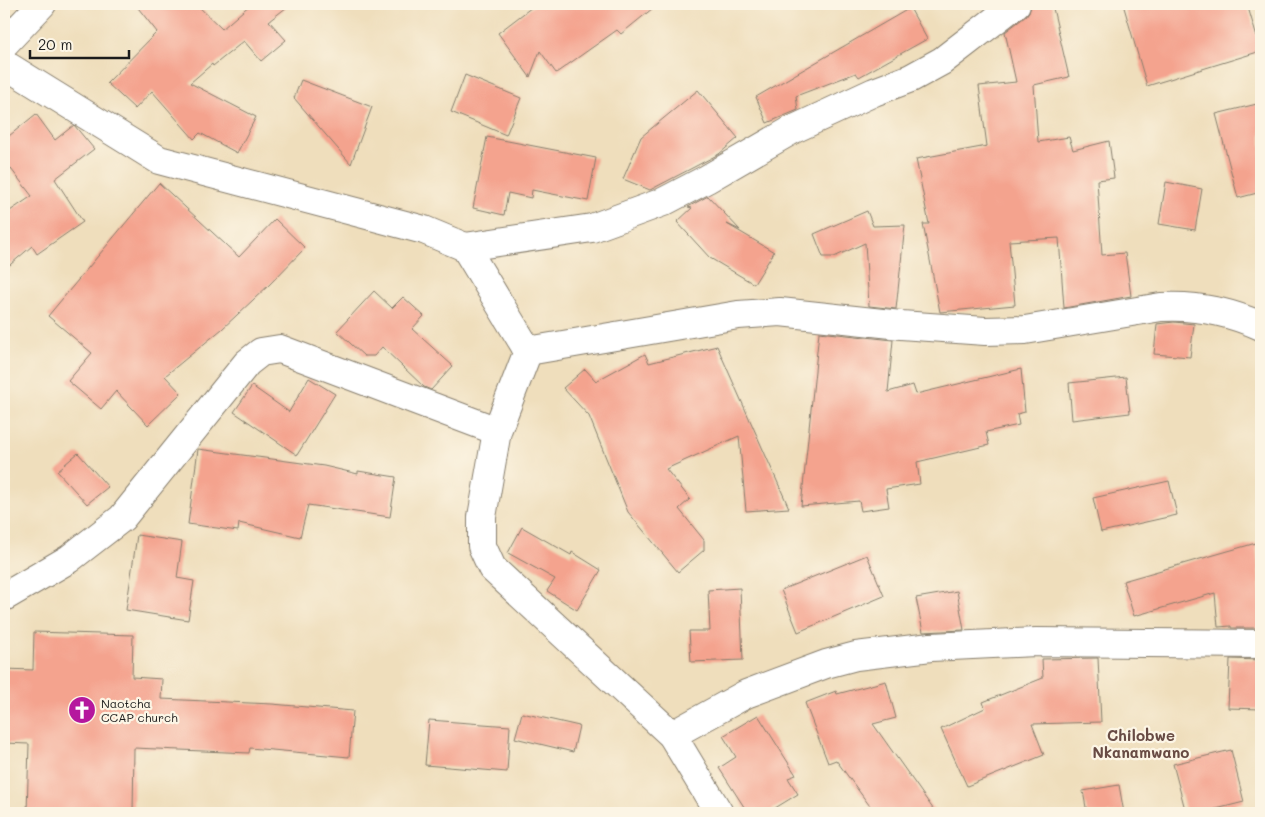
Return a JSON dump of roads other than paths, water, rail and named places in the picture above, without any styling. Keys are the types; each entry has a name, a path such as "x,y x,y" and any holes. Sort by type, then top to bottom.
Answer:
{"street":[{"path":"4,44 42,4"},
{"path":"4,64 159,160 424,230 464,248 592,228 663,202 792,130 910,78 942,61 1016,4"},
{"path":"464,248 528,351"},
{"path":"528,351 738,315 780,312 901,325 985,331 1025,330 1161,307 1179,306 1220,312 1243,318 1261,326"},
{"path":"4,597 69,558 122,518 246,363 261,352 280,349 497,431"},
{"path":"528,351 497,431 482,517 482,546 492,568 672,735 719,813"},
{"path":"672,735 746,694 826,664 856,656 931,647 1036,642 1261,644"}],"place":[{"name":"Naotcha CCAP church","path":"82,710"}],"district":[{"name":"Chilobwe Nkanamwano","path":"1141,744"}]}
